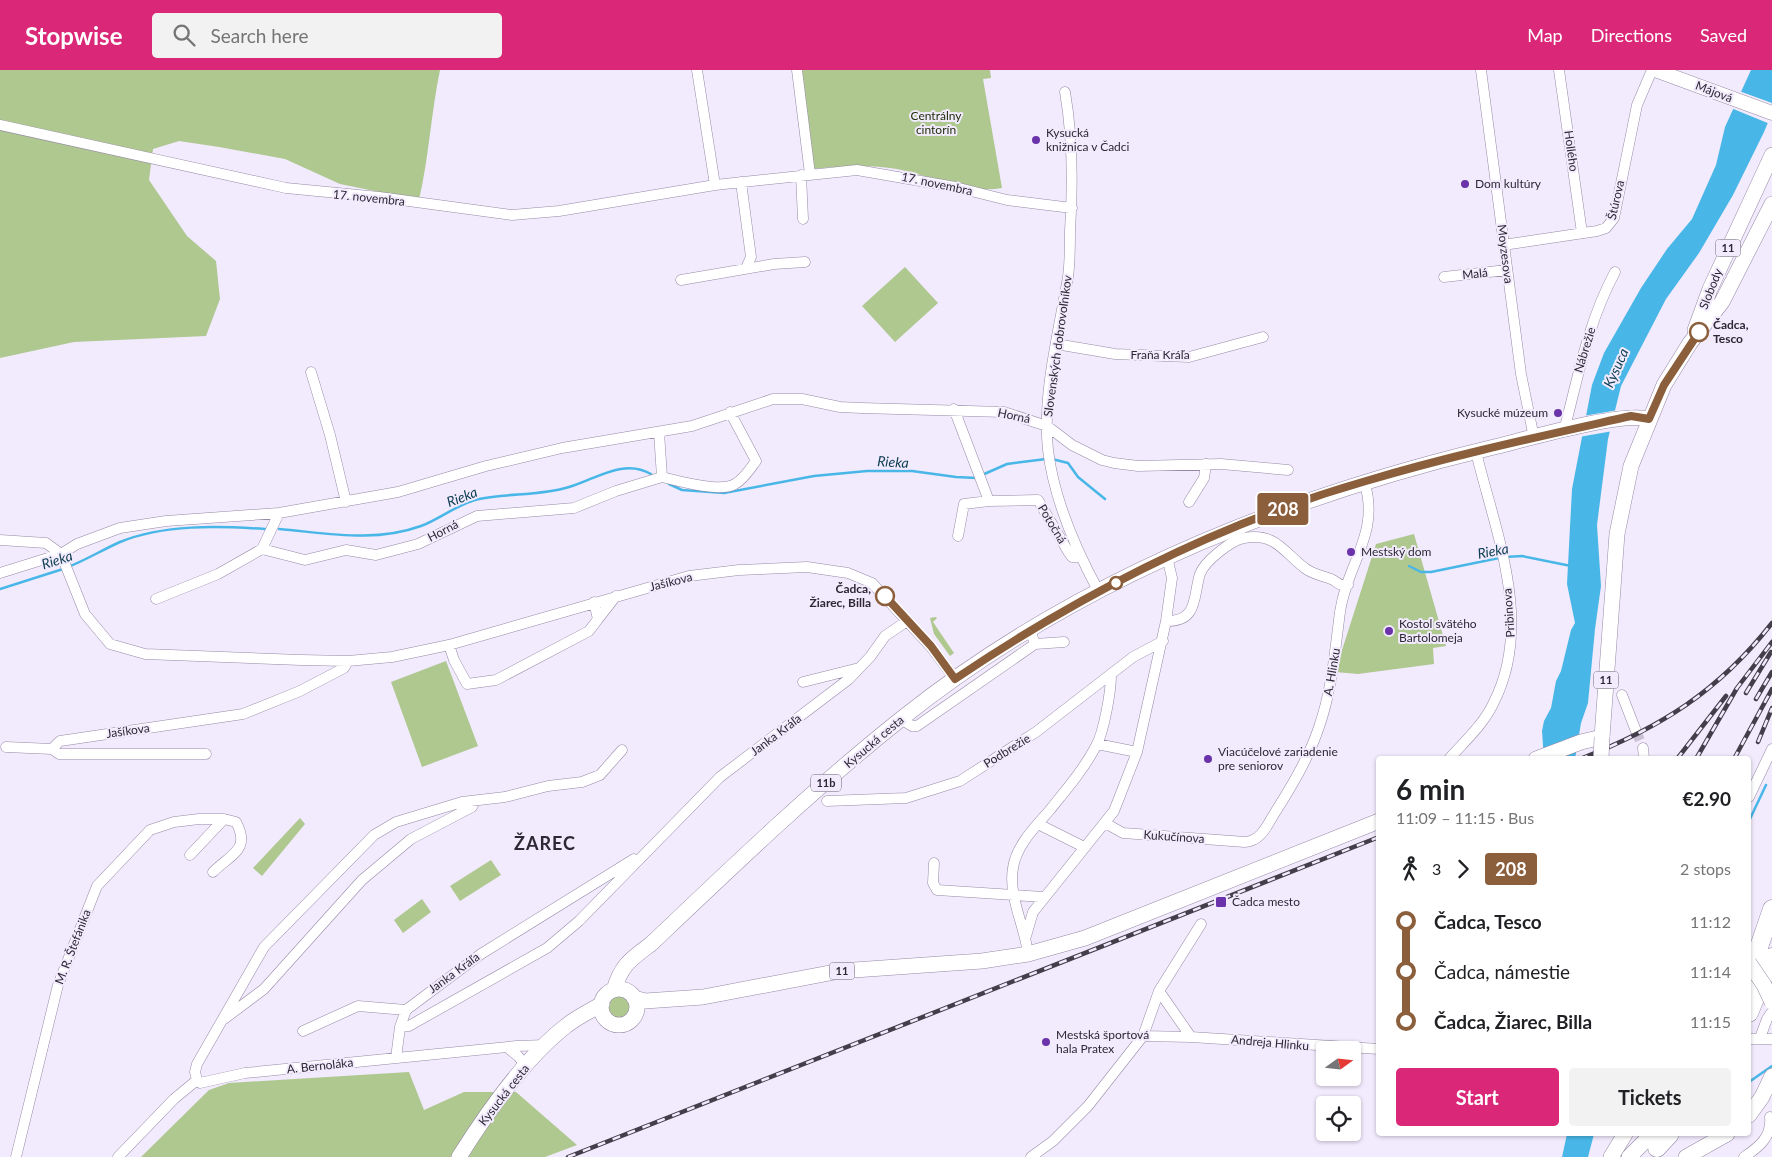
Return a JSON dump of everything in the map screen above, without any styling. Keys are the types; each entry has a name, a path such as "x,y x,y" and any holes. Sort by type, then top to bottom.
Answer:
{"highway":[{"path":"1751,970 1772,909"},
{"path":"1751,1008 1772,957"},
{"path":"1651,1144 1666,1136"}],"main road":[{"name":"Májová","path":"1656,70 1772,113"},
{"name":"Slobody","path":"1690,343 1710,289 1772,154"},
{"name":"Slobody","path":"1649,419 1664,385 1690,343 1722,302 1772,204"},
{"name":"11b","path":"1099,592 1167,557 1257,518 1364,481 1567,430 1630,417 1649,419"},
{"name":"11","path":"1602,737 1614,562 1621,506 1631,466 1649,419"},
{"name":"Kysucká cesta","path":"636,1014 625,993 619,974 624,966 792,812 900,719 955,679 1033,637 1099,592"},
{"path":"1544,756 1581,742 1602,737 1601,756"},
{"name":"11","path":"603,1011 614,1024 624,1024 636,1014 703,997 840,971 982,961 1028,954 1085,938 1376,822"},
{"path":"1751,966 1764,985 1772,1002"},
{"name":"11","path":"625,993 644,1000 703,997"},
{"name":"Kysucká cesta","path":"459,1157 487,1115 526,1066 549,1041 574,1019 603,1011 606,995 625,993"},
{"path":"1751,1112 1762,1098 1772,1076"},
{"path":"1611,1157 1624,1136"},
{"path":"1686,1157 1723,1136"},
{"path":"1629,1157 1651,1144"}],"street":[{"path":"697,70 715,185"},
{"path":"797,70 806,175 803,219"},
{"name":"Moyzesova","path":"1480,70 1520,374 1534,438"},
{"name":"Hollého","path":"1559,70 1582,233"},
{"name":"Štúrova","path":"1503,245 1606,228 1614,218 1633,120 1652,70"},
{"name":"Slovenských dobrovoľníkov","path":"1065,92 1071,123 1072,208 1068,274 1056,344 1047,426 1048,449 1052,473 1064,512 1081,557 1099,592"},
{"name":"17. novembra","path":"0,125 286,188 512,215 559,211 715,185 857,170 955,186 1007,200 1072,208"},
{"path":"741,182 751,257 746,268"},
{"path":"681,280 746,268 805,262"},
{"name":"Malá","path":"1444,277 1507,270"},
{"name":"Nábrežie","path":"1567,430 1578,372 1603,295 1615,272"},
{"name":"Fraňa Kráľa","path":"1056,344 1115,354 1189,356 1263,337"},
{"path":"311,372 330,435 346,502"},
{"name":"Horná","path":"0,573 63,556 77,544 120,528 166,521 279,513 398,492 486,466 562,448 692,426 759,402 788,398 847,407 1004,412 1047,426 1072,445 1108,462 1138,466 1206,464 1288,470"},
{"path":"954,410 989,500"},
{"name":"Horná","path":"262,549 304,560 346,550 376,555 418,544 477,516 574,508 616,491 662,477 718,487 734,485 746,474 756,460 730,412"},
{"path":"659,432 662,477"},
{"name":"Pribinova","path":"1452,756 1482,721 1494,703 1507,668 1511,648 1511,618 1504,562 1476,452"},
{"path":"1189,502 1204,478 1206,464"},
{"name":"A. Hlinku","path":"1245,842 1257,839 1263,831 1297,777 1316,736 1327,698 1338,636 1340,611 1369,524 1370,498 1364,481"},
{"name":"Potočná","path":"958,536 964,504 989,500 1038,500 1069,554 1072,557 1081,557"},
{"path":"156,599 218,574 262,549 279,513"},
{"path":"1166,621 1177,620 1188,614 1194,604 1199,580 1205,566 1221,550 1244,538 1275,541 1307,570 1332,580 1340,586 1348,585"},
{"path":"0,540 46,543 63,556"},
{"name":"Jašíkova","path":"63,556 85,614 110,644 145,654 348,661 392,657 449,645 689,576 739,570 820,568 848,573 864,579 879,589 931,646 955,679"},
{"path":"1026,936 1033,912 1084,847 1105,824 1118,803 1137,752 1163,641 1172,578 1167,557"},
{"path":"449,645 454,660 467,684 496,680 589,632 616,596"},
{"path":"594,602 598,619"},
{"name":"Janka Kráľa","path":"400,1028 409,1026 483,986 547,948 580,921 720,777 849,680 885,636 907,621"},
{"path":"900,719 912,726 916,726 1033,637 1064,642"},
{"name":"Podbrežie","path":"827,801 906,798 960,781 1036,732 1133,657 1163,641"},
{"name":"Jašíkova","path":"206,754 59,754 52,748 60,742 243,714 300,691 344,668 348,661"},
{"path":"803,682 860,668"},
{"path":"1028,954 1026,936 1014,894 1013,868 1022,846 1071,785 1097,744 1111,688 1111,675"},
{"path":"1622,695 1636,730"},
{"path":"1097,744 1137,752"},
{"path":"6,747 52,748"},
{"path":"1643,748 1644,756"},
{"path":"1751,793 1772,749"},
{"path":"118,1157 174,1099 197,1080 195,1072 197,1064 264,947 374,835 396,822 462,802 505,797 548,786 582,782 600,775 622,750"},
{"path":"219,1023 264,989 362,880 411,840 472,808 475,801"},
{"path":"190,855 224,819 236,822 242,832 242,845 236,853 229,856 213,872"},
{"name":"M. R. Štefánika","path":"16,1157 58,984 97,886 150,830 174,822 224,819"},
{"path":"1038,824 1084,847"},
{"name":"Kukučínova","path":"1105,824 1122,834 1245,842"},
{"name":"Janka Kráľa","path":"406,1010 480,954 647,851"},
{"path":"934,863 933,883 937,890 1044,897"},
{"path":"1031,1157 1054,1141 1088,1106 1143,1036 1159,991 1201,924"},
{"path":"1159,991 1191,1037"},
{"path":"303,1031 358,1006 406,1010 400,1028 396,1058"},
{"path":"1760,1038 1767,1019 1772,1012"},
{"name":"Andreja Hlinku","path":"1143,1036 1191,1037 1330,1048 1376,1049"},
{"path":"1751,1039 1772,1039"},
{"name":"A. Bernoláka","path":"197,1080 200,1083 245,1073 508,1048 549,1041"},
{"path":"508,1048 526,1066"},
{"path":"1744,1157 1764,1140 1771,1121"}],"green space":[{"path":"0,70 440,70 419,200 340,184 285,159 179,141 153,149 149,180 187,236 216,261 220,299 206,336 74,342 0,358"},
{"name":"Centrálny cintorín","path":"801,70 990,70 991,78 983,79 1002,188 976,189 887,167 855,166 813,169"},
{"path":"905,267 938,303 895,342 862,306"},
{"path":"1414,534 1446,646 1433,648 1434,664 1358,674 1335,672 1376,544"},
{"path":"936,617 933,622 954,653 950,656 934,634 930,618"},
{"path":"446,661 478,746 422,767 391,682"},
{"path":"300,818 305,824 262,876 253,868"},
{"path":"491,860 501,875 460,901 450,886"},
{"path":"422,899 431,912 403,933 394,920"},
{"path":"619,996 629,1003 630,1007 623,1017 619,1018 609,1011 608,1007 615,997"},
{"path":"409,1072 424,1110 464,1092 516,1092 577,1145 545,1157 141,1157 209,1090 229,1083"}],"water":[{"name":"Kysuca","path":"1751,70 1772,70 1772,113 1764,132 1733,195 1699,253 1666,299 1621,386 1608,439 1597,525 1601,586 1588,703 1581,723 1576,756 1544,756 1542,731 1544,721 1551,708 1556,681 1561,671 1571,630 1575,623 1567,584 1572,489 1592,385 1604,353 1641,288 1667,249 1692,219 1716,165 1725,127"},
{"path":"1567,1136 1593,1136 1588,1157 1562,1157"}],"pier":[{"path":"1739,91 1772,103 1770,124 1731,108"},
{"path":"1618,410 1613,431 1579,437 1583,416"}],"waterway":[{"name":"Rieka","path":"982,475 1007,464 1046,459"},
{"name":"Rieka","path":"1052,459 1068,463 1078,477 1105,499"},
{"name":"Rieka","path":"279,529 350,535 386,534 421,526 464,504 479,499 558,490 620,469 631,468 651,474"},
{"name":"Rieka","path":"669,484 682,490 724,493 814,476 867,471 912,471 977,478"},
{"name":"Rieka","path":"68,567 120,542 155,532 210,527 265,529"},
{"name":"Rieka","path":"1505,557 1522,556 1571,566"},
{"name":"Rieka","path":"1409,566 1421,572 1431,572 1499,558"},
{"name":"Rieka","path":"0,589 63,569"},
{"path":"1751,817 1766,785"},
{"path":"1751,1081 1772,1066"}],"tunnel":[{"path":"1636,731 1643,748"}],"railway":[{"path":"1587,756 1636,734 1686,705 1731,669 1772,623"},
{"path":"1698,756 1737,688 1772,642"},
{"path":"1746,693 1771,652"},
{"path":"1756,699 1772,672"},
{"path":"1736,756 1772,689"},
{"path":"1679,756 1726,696"},
{"path":"1758,742 1772,708"},
{"path":"568,1157 1376,838"}],"bus line":[{"name":"208","path":"885,596 931,646 955,679 1030,630 1099,592 1150,565 1257,518 1364,481 1462,455 1631,416 1649,419 1664,385 1699,332"}],"place":[{"name":"Kysucká knižnica v Čadci","path":"1036,140"},
{"name":"Dom kultúry","path":"1465,184"},
{"name":"Čadca, Tesco","path":"1699,332"},
{"name":"Kysucké múzeum","path":"1558,413"},
{"name":"Mestský dom","path":"1351,552"},
{"name":"Čadca, Žiarec, Billa","path":"885,596"},
{"name":"Kostol svätého Bartolomeja","path":"1389,631"},
{"name":"Viacúčelové zariadenie pre seniorov","path":"1208,759"},
{"name":"Čadca mesto","path":"1221,902"},
{"name":"Mestská športová hala Pratex","path":"1046,1042"}],"district":[{"name":"ŽAREC","path":"545,844"}]}
